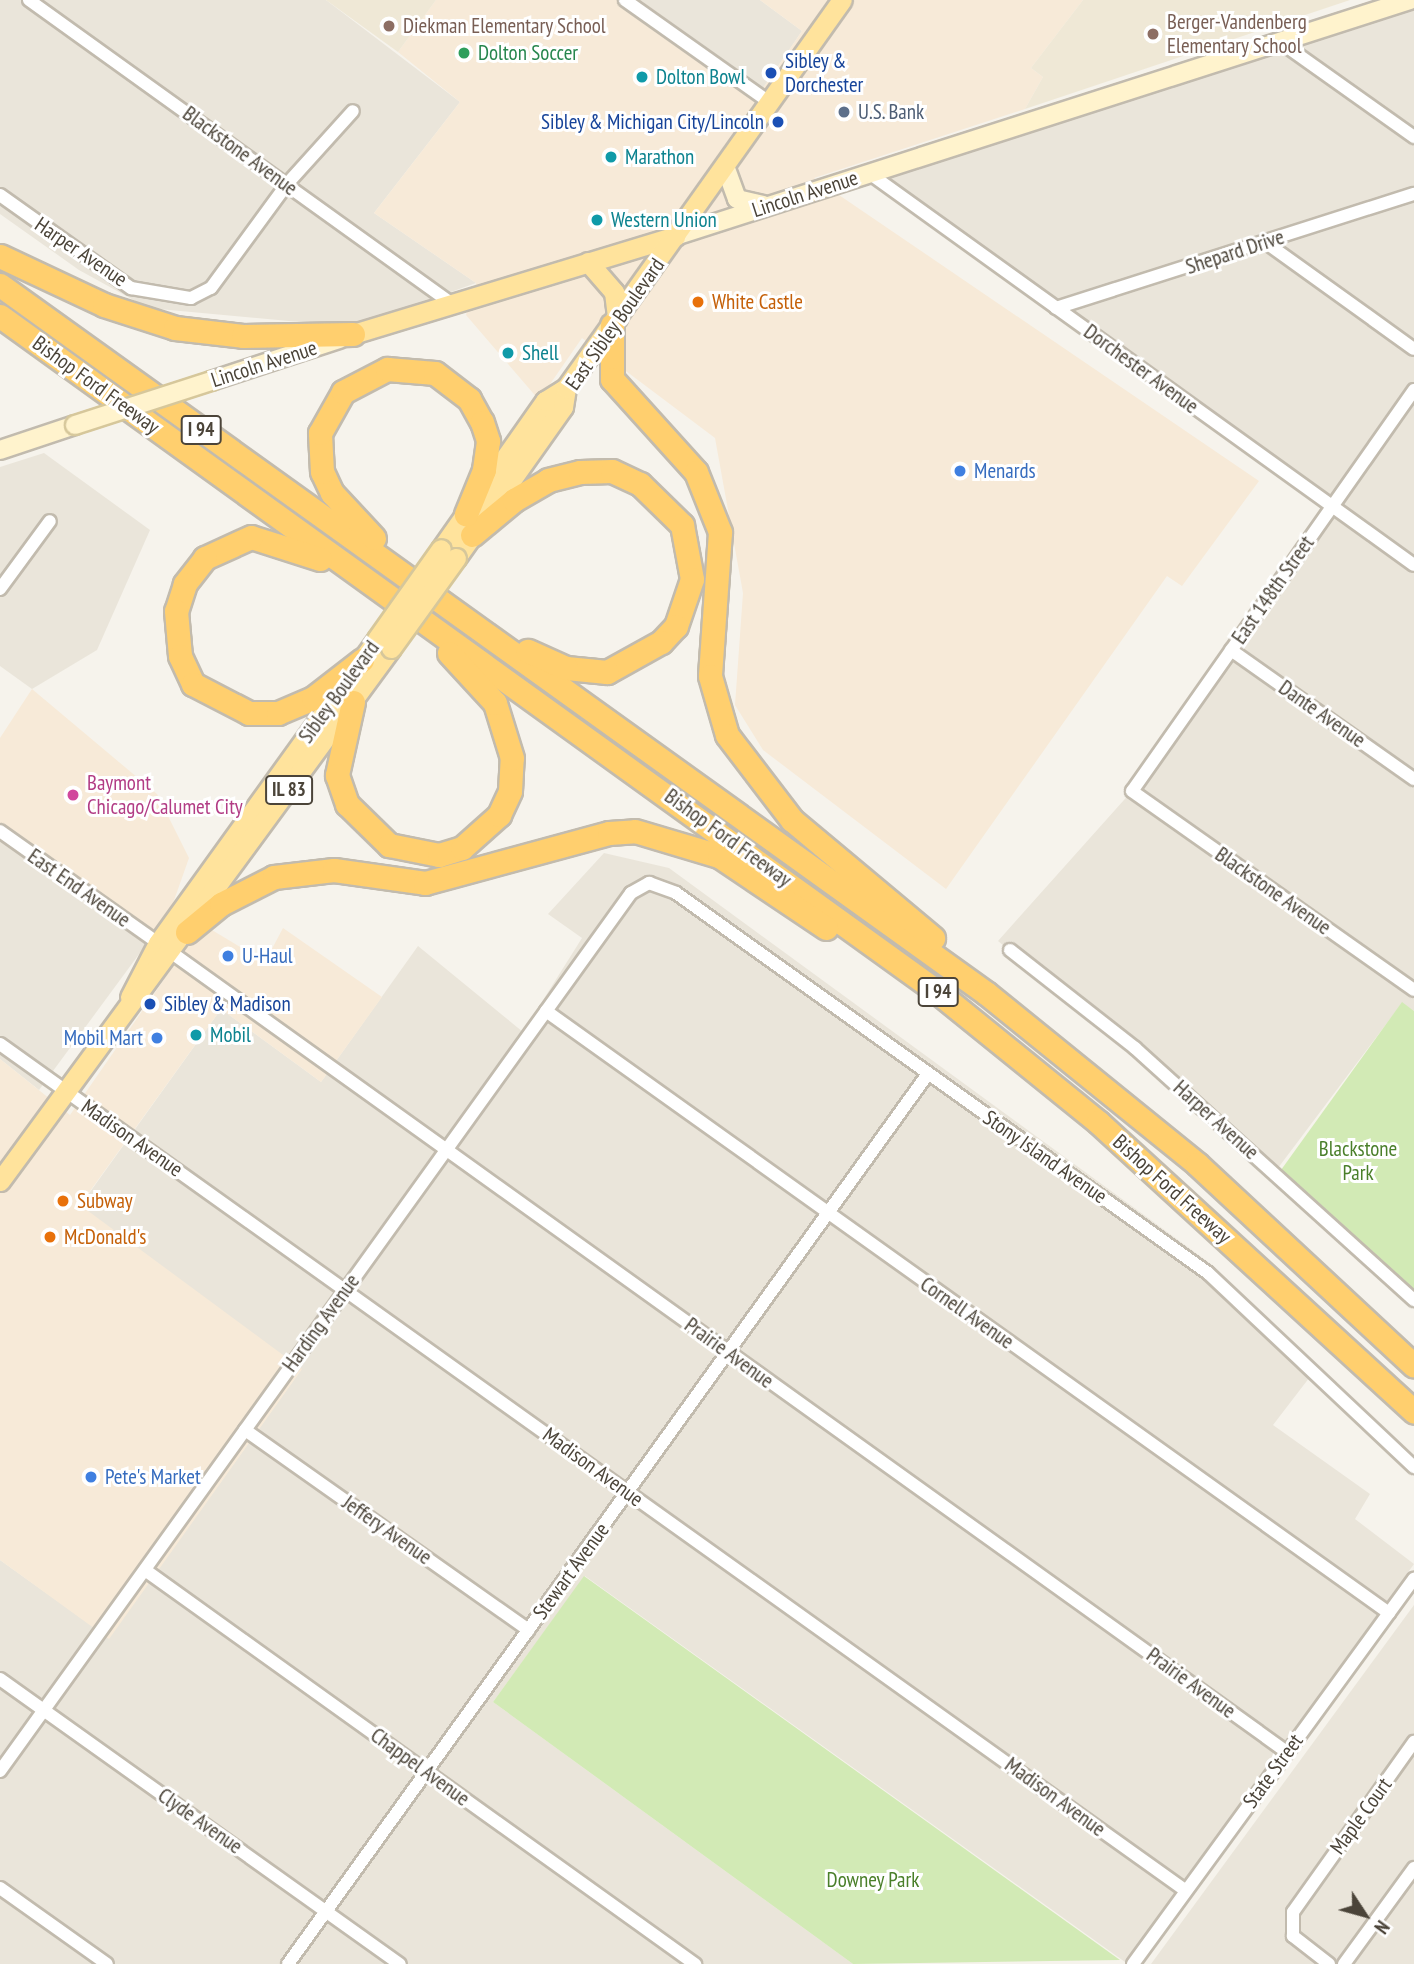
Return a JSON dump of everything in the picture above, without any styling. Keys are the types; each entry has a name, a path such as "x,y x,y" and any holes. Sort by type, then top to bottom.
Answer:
{"highway":[{"path":"0,256 104,305 175,328 243,336 353,334"},
{"name":"Bishop Ford Freeway","path":"0,285 986,993 1197,1164 1414,1366"},
{"name":"Bishop Ford Freeway","path":"0,316 935,990 1108,1130 1414,1412"},
{"path":"614,321 612,379 696,472 720,531 710,677 727,735 792,820 933,938 986,993"},
{"path":"403,573 345,511 322,472 320,433 343,392 364,376 410,369 435,373 469,399 488,441 469,524"},
{"path":"469,524 548,480 612,471 662,502 691,549 692,579 676,626 623,668 566,668 488,636"},
{"path":"352,569 251,537 205,558 185,584 174,637 193,684 249,713 278,713 313,698 362,660"},
{"path":"353,702 337,775 347,804 366,829 388,845 439,855 482,835 510,791 507,734 495,703 423,620"},
{"path":"187,932 221,904 275,877 334,870 425,883 609,833 635,831 719,856 867,957 935,990"}],"main road":[{"name":"East Sibley Boulevard","path":"469,524 545,401 566,388 842,0"},
{"name":"Lincoln Avenue","path":"353,334 675,236"},
{"path":"588,262 614,292 614,321"},
{"name":"IL 83","path":"384,644 469,524"},
{"name":"Sibley Boulevard","path":"0,1181 126,1007 362,660 384,644"},
{"name":"Sibley Boulevard","path":"165,948 187,932 353,702 384,644"}],"street":[{"name":"Blackstone Avenue","path":"29,0 451,303"},
{"path":"625,0 769,102"},
{"name":"Lincoln Avenue","path":"675,236 1410,0"},
{"path":"1279,41 1414,137"},
{"name":"Harper Avenue","path":"0,195 93,265 131,288 191,298 211,288 287,184 353,111"},
{"path":"724,166 737,199 767,205"},
{"name":"Dorchester Avenue","path":"869,173 1414,565"},
{"name":"Shepard Drive","path":"1056,308 1414,194"},
{"path":"1265,242 1414,349"},
{"name":"Lincoln Avenue","path":"0,450 353,334"},
{"name":"East 148th Street","path":"1132,791 1414,390"},
{"path":"0,589 50,520"},
{"name":"Dante Avenue","path":"1231,650 1414,779"},
{"name":"Blackstone Avenue","path":"1132,791 1413,988"},
{"name":"East End Avenue","path":"0,831 165,948"},
{"name":"Harding Avenue","path":"0,1771 631,893 649,883"},
{"name":"Stony Island Avenue","path":"649,883 676,893 927,1075 1208,1273 1414,1467"},
{"name":"Prairie Avenue","path":"165,948 1287,1752"},
{"name":"Harper Avenue","path":"1010,950 1135,1048 1414,1300"},
{"name":"Cornell Avenue","path":"546,1011 827,1214 1389,1612"},
{"name":"Madison Avenue","path":"0,1044 1186,1891"},
{"name":"Stewart Avenue","path":"288,1964 927,1075"},
{"name":"Jeffery Avenue","path":"245,1430 528,1630"},
{"name":"Chappel Avenue","path":"145,1570 695,1964"},
{"name":"State Street","path":"1133,1964 1414,1578"},
{"name":"Clyde Avenue","path":"0,1679 400,1964"},
{"name":"Maple Court","path":"1329,1964 1288,1926 1414,1742"},
{"path":"1344,1964 1414,1868"},
{"path":"0,1888 107,1964"}],"shaded area":[{"path":"0,0 326,0 460,102 374,213 476,283 353,327 148,308 79,270 0,214"},
{"name":"Diekman Elementary School","path":"326,0 436,0 398,52"},
{"path":"436,0 640,0 763,88 802,31 760,0 1083,0 1031,68 1043,77 1025,109 814,178 1259,481 1182,586 1167,576 946,889 763,750 735,705 743,593 715,438 582,338 539,400 466,315 476,283 374,213 460,102 398,52"},
{"path":"640,0 760,0 802,31 763,88"},
{"name":"Berger-Vandenberg Elementary School","path":"1083,0 1350,0 1025,109 1043,77 1031,68"},
{"path":"1414,0 1414,1011 1402,1003 1275,1172 998,941 1132,791 1332,506 869,173"},
{"path":"44,453 150,530 97,650 32,689 0,666 0,467"},
{"path":"32,689 157,794 189,858 172,906 265,962 283,928 382,997 321,1082 221,1009 80,1205 302,1369 109,1639 0,1560 0,1059 70,1115 181,955 0,824 0,738"},
{"path":"0,836 148,942 39,1090 0,1059"},
{"path":"604,853 669,868 1211,1264 1316,1369 1273,1425 1370,1494 1355,1519 1414,1564 1125,1962 585,1576 493,1702 853,1964 0,1964 0,1560 109,1638 301,1370 80,1206 221,1009 321,1082 418,946 523,1032 582,938 548,914"},
{"path":"1414,1605 1414,1964 1151,1964"}],"green space":[{"name":"Blackstone Park","path":"1402,1002 1414,1011 1414,1294 1281,1170"},
{"name":"Downey Park","path":"584,1576 1120,1960 853,1964 493,1702"}],"place":[{"name":"Diekman Elementary School","path":"389,26"},
{"name":"Berger-Vandenberg Elementary School","path":"1153,34"},
{"name":"Dolton Soccer","path":"464,53"},
{"name":"Sibley & Dorchester","path":"771,73"},
{"name":"Dolton Bowl","path":"642,77"},
{"name":"U.S. Bank","path":"844,112"},
{"name":"Sibley & Michigan City/Lincoln","path":"778,122"},
{"name":"Marathon","path":"611,157"},
{"name":"Western Union","path":"597,220"},
{"name":"White Castle","path":"698,302"},
{"name":"Shell","path":"508,353"},
{"name":"Menards","path":"960,471"},
{"name":"Baymont Chicago/Calumet City","path":"73,795"},
{"name":"U-Haul","path":"228,956"},
{"name":"Sibley & Madison","path":"150,1004"},
{"name":"Mobil","path":"196,1035"},
{"name":"Mobil Mart","path":"157,1038"},
{"name":"Subway","path":"63,1201"},
{"name":"McDonald's","path":"50,1237"},
{"name":"Pete's Market","path":"91,1477"}]}
